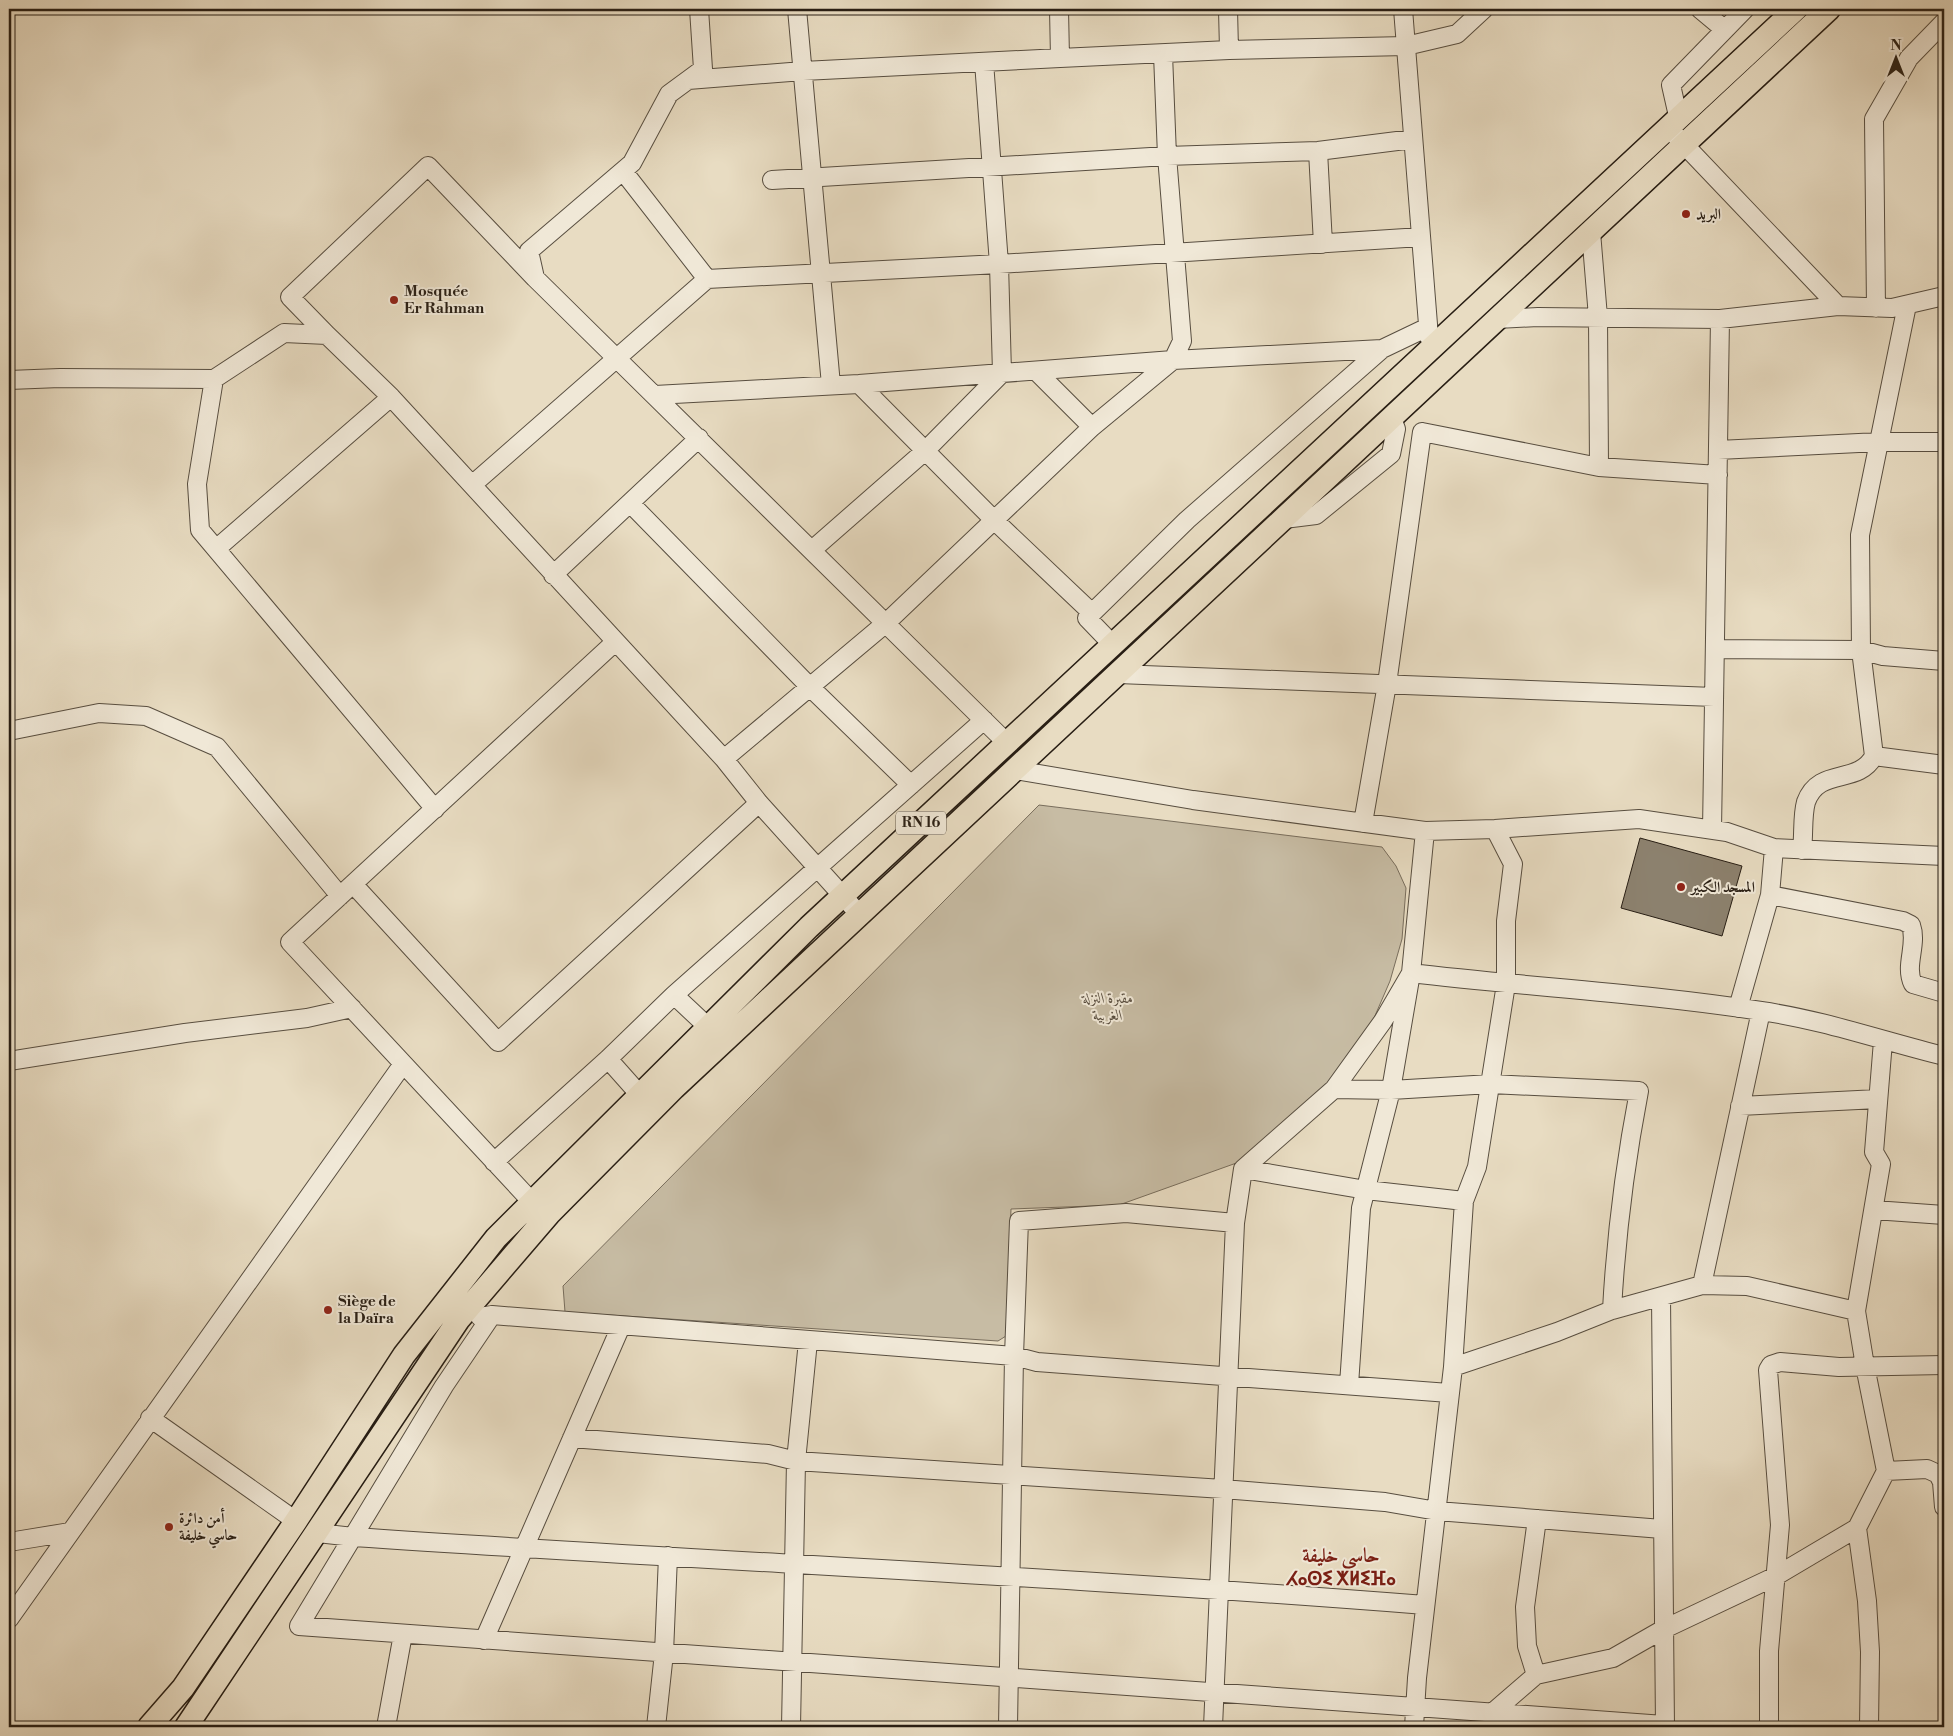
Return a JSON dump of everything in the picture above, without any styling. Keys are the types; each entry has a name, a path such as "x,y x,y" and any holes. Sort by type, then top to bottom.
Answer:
{"main road":[{"name":"RN 16","path":"148,1727 176,1698 296,1521 404,1355 496,1238 841,896 1113,645 1429,338 1673,122 1796,9"},
{"name":"RN 16","path":"186,1727 318,1533 459,1319 556,1207 674,1088 1284,519 1394,423 1497,319 1829,9"}],"street":[{"path":"535,278 529,251 632,163 669,94 703,69 699,9"},
{"path":"797,9 831,385"},
{"path":"1059,9 1060,58"},
{"path":"1228,9 1229,50"},
{"path":"655,395 859,384 1173,360 1382,348 1429,338 1403,9"},
{"path":"688,80 1060,58 1229,50 1406,46 1457,34 1484,9"},
{"path":"1700,9 1724,29"},
{"path":"1745,9 1672,84 1673,122 1684,145 1838,306"},
{"path":"1876,308 1874,119 1909,58 1944,22"},
{"path":"724,759 886,623 1092,427 1173,360 1182,341 1167,156 1163,54"},
{"path":"812,550 925,451 1002,373 999,264 984,62"},
{"path":"772,180 812,176 992,168 1167,156 1318,151 1413,139"},
{"path":"1318,151 1323,244"},
{"path":"860,915 759,803 724,759 614,643 391,397 290,297 428,166 535,278 1007,743"},
{"path":"623,171 707,279"},
{"path":"1591,232 1598,317 1599,468"},
{"path":"472,485 707,279 1174,254 1421,237"},
{"path":"1497,319 1598,317 1720,318 1838,306 1892,308 1944,296"},
{"path":"1802,850 1806,803 1817,785 1832,777 1856,773 1869,766 1874,756 1861,650 1860,535 1907,305"},
{"path":"1712,830 1720,318"},
{"path":"9,380 60,378 214,379 284,333 327,335"},
{"path":"1113,645 1087,618 1187,520 1382,348"},
{"path":"1036,370 1092,427"},
{"path":"214,379 197,484 200,530 435,809"},
{"path":"859,384 995,521 1092,614"},
{"path":"216,549 391,397"},
{"path":"1394,423 1422,432 1599,468 1718,475"},
{"path":"1363,823 1387,684 1422,432"},
{"path":"553,575 698,438"},
{"path":"1718,450 1879,442 1944,442"},
{"path":"630,504 810,687 911,785"},
{"path":"532,1202 290,942 614,643"},
{"path":"1714,648 1861,650 1883,656 1944,661"},
{"path":"1118,674 1714,697"},
{"path":"9,731 100,713 146,716 217,747 347,890 498,1042 759,803"},
{"path":"494,1162 608,1059 674,996 984,720"},
{"path":"1874,756 1944,765"},
{"path":"1015,770 1193,800 1425,831 1496,829 1639,819 1727,832 1774,848 1944,856"},
{"path":"1414,1727 1425,1605 1453,1367 1464,1201 1477,1167 1506,984 1506,921 1513,864 1496,829"},
{"path":"1349,1385 1361,1208 1391,1090 1411,973 1425,831"},
{"path":"1738,1008 1770,895 1774,848"},
{"path":"1770,895 1911,925 1914,932 1909,970 1913,984 1944,993"},
{"path":"1411,973 1670,999 1761,1011 1824,1022 1883,1041 1944,1056"},
{"path":"1213,1727 1235,1223 1243,1168 1334,1089 1383,1021 1411,973"},
{"path":"674,996 708,1027"},
{"path":"9,1061 185,1033 307,1018 352,1008"},
{"path":"1702,1285 1761,1011"},
{"path":"1492,1713 1536,1675 1613,1658 1662,1630 1776,1576 1857,1528 1886,1472 1856,1311 1881,1164 1874,1152 1883,1041"},
{"path":"608,1059 640,1095"},
{"path":"9,1619 403,1064"},
{"path":"1334,1089 1391,1090 1491,1084 1639,1091 1623,1179 1616,1235 1612,1310"},
{"path":"1740,1106 1878,1099"},
{"path":"1243,1168 1366,1190 1464,1201"},
{"path":"1874,1210 1944,1215"},
{"path":"1008,1727 1012,1576 1014,1356 1019,1220 1126,1212 1235,1223"},
{"path":"1453,1367 1557,1332 1612,1310 1702,1285 1747,1286 1856,1311"},
{"path":"492,1315 444,1386 299,1626 1664,1726 1660,1297"},
{"path":"459,1319 492,1315 1014,1356 1036,1362 1449,1393"},
{"path":"484,1640 621,1326"},
{"path":"790,1727 796,1461 808,1341"},
{"path":"404,1355 444,1386"},
{"path":"1769,1727 1769,1651 1780,1525 1768,1370 1771,1365 1780,1362 1839,1367 1944,1365"},
{"path":"150,1418 296,1521"},
{"path":"572,1438 768,1454 796,1461 1224,1489 1385,1502 1437,1511 1662,1529"},
{"path":"1886,1472 1927,1469 1938,1474 1942,1482 1944,1507"},
{"path":"1536,1675 1527,1646 1525,1607 1537,1519"},
{"path":"1857,1528 1867,1600 1870,1652 1869,1727"},
{"path":"9,1542 70,1532"},
{"path":"318,1533 353,1538 668,1556 795,1566 1012,1576 1219,1589 1425,1605"},
{"path":"656,1727 664,1652 668,1556"},
{"path":"386,1727 403,1634"}],"green space":[{"name":"مقبرة النزلة الغربية","path":"1039,805 1382,847 1396,866 1406,888 1402,939 1390,981 1371,1025 1332,1078 1256,1156 1119,1205 1011,1209 1006,1336 998,1341 565,1312 563,1286"}],"building":[{"name":"المسجد الكبير","path":"1640,838 1742,866 1722,936 1621,908"}],"place":[{"name":"البريد","path":"1686,214"},
{"name":"Mosquée Er Rahman","path":"394,300"},
{"name":"المسجد الكبير","path":"1681,887"},
{"name":"Siège de la Daïra","path":"328,1310"},
{"name":"أمن دائرة حاسي خليفة","path":"169,1527"}],"district":[{"name":"حاسي خليفة ⵃⴰⵙⵉ ⵅⵍⵉⴼⴰ","path":"1341,1568"}]}
